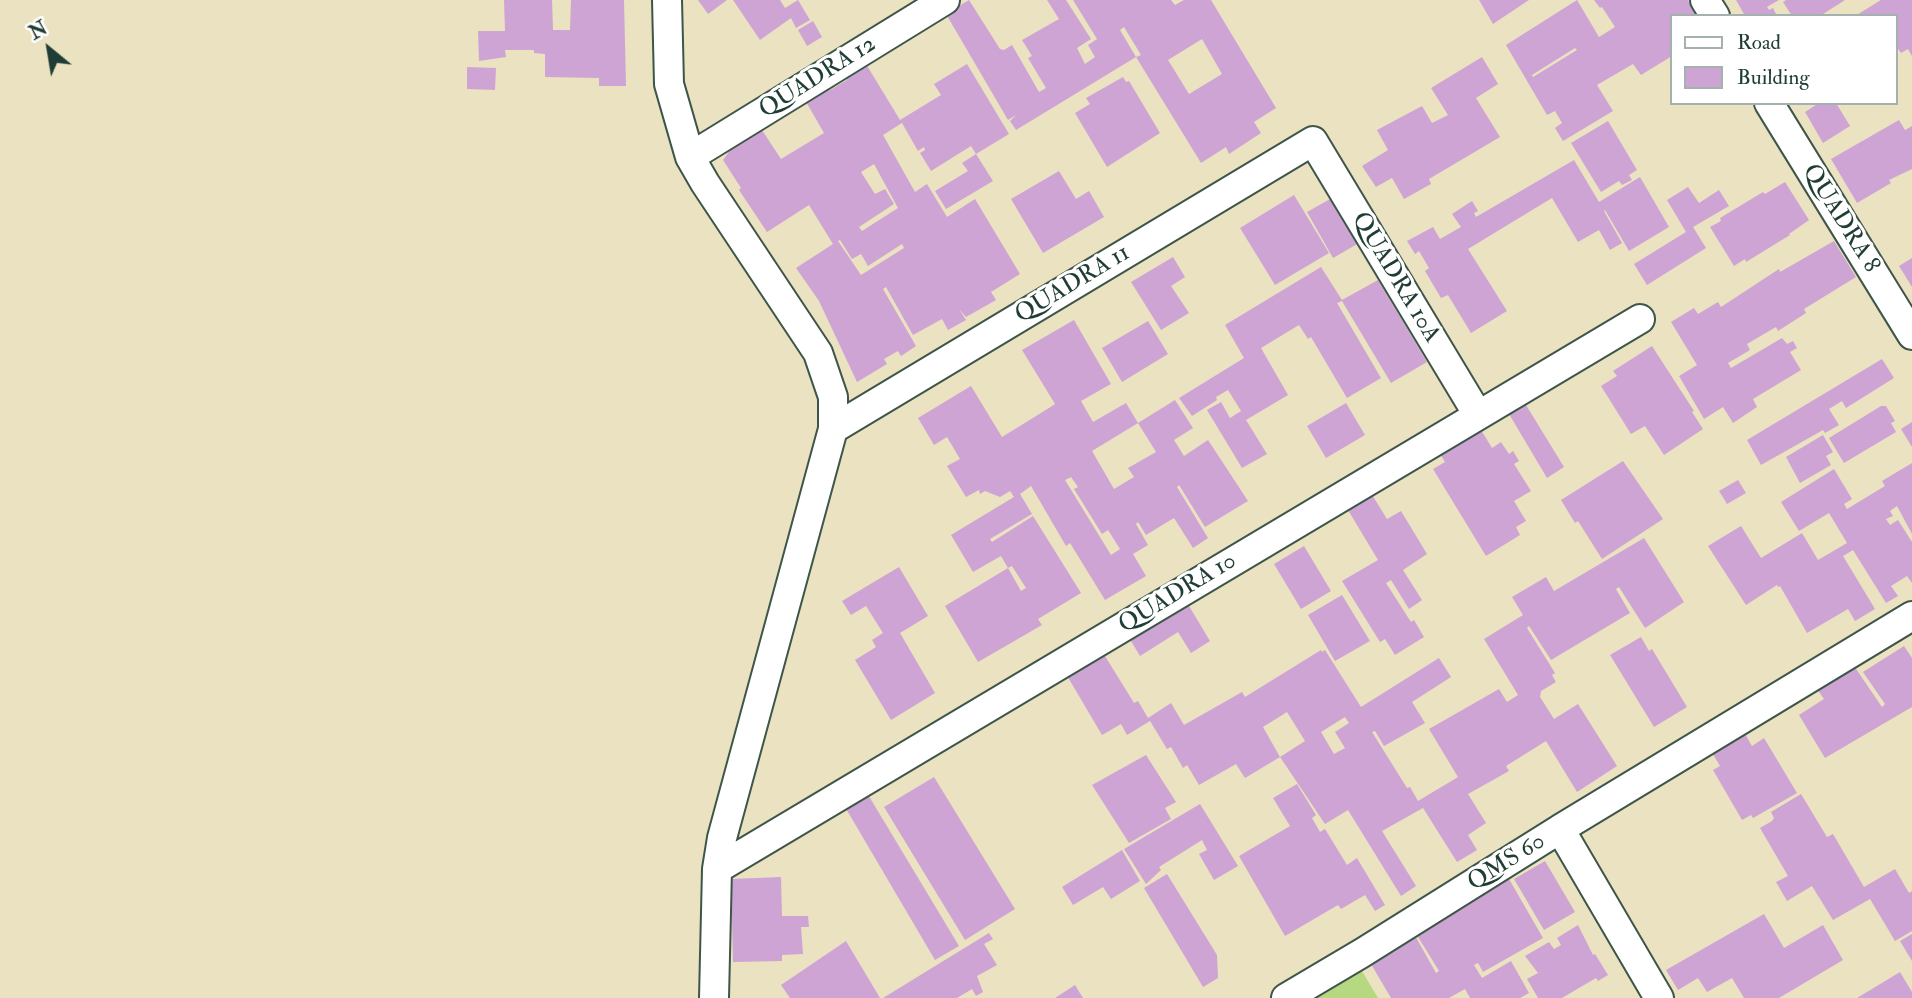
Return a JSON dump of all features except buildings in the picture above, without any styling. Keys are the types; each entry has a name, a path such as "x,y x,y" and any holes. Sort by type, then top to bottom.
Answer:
{"street":[{"path":"667,0 669,84 690,157 818,353 833,397 833,429 722,838 716,869 714,998"},
{"name":"QUADRA 12","path":"690,157 945,0"},
{"name":"QUADRA 8","path":"1770,105 1912,335"},
{"name":"QUADRA 10A","path":"1313,141 1478,415"},
{"name":"QUADRA 11","path":"833,429 1313,141"},
{"name":"QUADRA 10","path":"716,869 1640,319"},
{"path":"1560,829 1912,616"},
{"name":"QMS 60","path":"1286,998 1560,829 1660,998"}],"green space":[{"path":"1356,961 1378,998 1293,998"}]}
